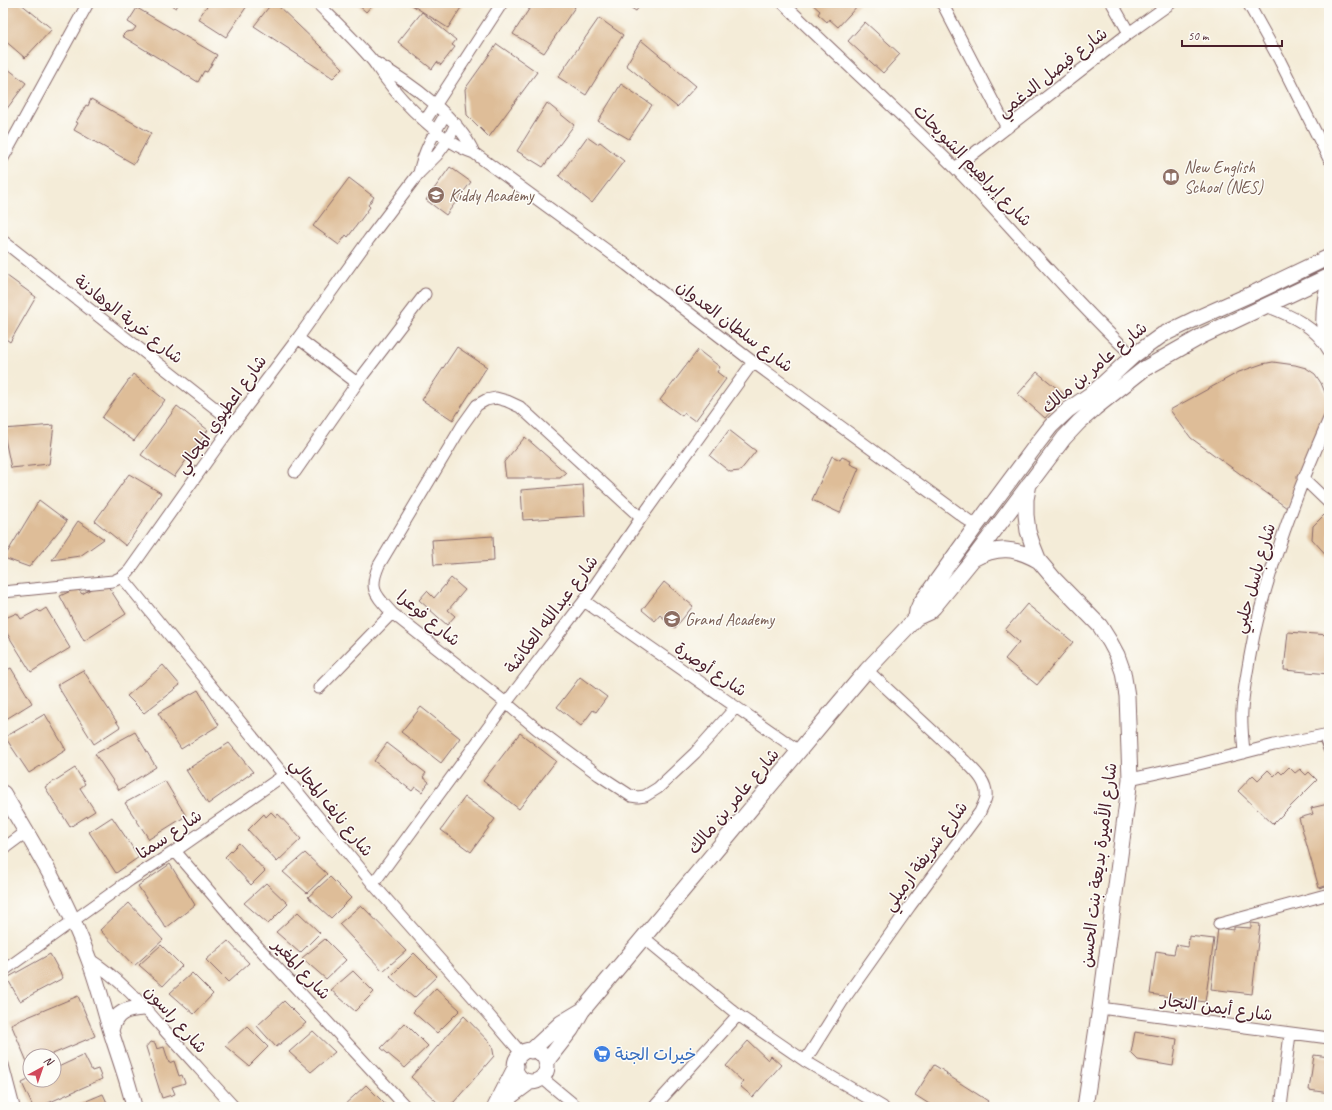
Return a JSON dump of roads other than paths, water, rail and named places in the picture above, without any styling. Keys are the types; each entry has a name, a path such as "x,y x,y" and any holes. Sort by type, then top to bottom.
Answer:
{"street":[{"path":"3,158 88,3"},
{"name":"شارع سلطان العدوان","path":"318,3 373,61 396,91 436,131 464,150 474,153 627,265 753,362 976,526"},
{"path":"425,121 502,3"},
{"name":"شارع إبراهيم الشويحات","path":"783,3 954,168 1010,226 1045,267 1077,301 1133,356"},
{"path":"942,3 1007,128"},
{"path":"1112,3 1129,34"},
{"name":"شارع فيصل الدغمي","path":"954,168 1171,3"},
{"path":"1248,3 1279,59 1329,159"},
{"name":"شارع سلطان العدوان","path":"373,61 410,84 456,124 470,144 474,153"},
{"name":"شارع اعطيوي المجالي","path":"419,173 423,157 445,115"},
{"name":"شارع اعطيوي المجالي","path":"3,592 104,583 122,577 137,561 234,423 298,338 369,239 419,173 430,164 448,140 456,124"},
{"name":"شارع خربة الوهادنة","path":"3,241 234,423"},
{"name":"شارع عامر بن مالك","path":"916,618 920,604 976,526 1051,426 1068,410 1094,392 1147,345 1167,333 1258,291 1328,256"},
{"path":"1323,341 1321,308 1328,276"},
{"name":"شارع عامر بن مالك","path":"546,1062 571,1030 582,1011 867,670 916,618 929,612 934,607 1064,438 1079,422 1144,370 1202,336 1328,276"},
{"path":"295,472 357,383 425,294"},
{"path":"1266,306 1298,320 1311,329 1323,341 1329,351"},
{"path":"298,338 357,383"},
{"path":"1133,356 1144,370"},
{"name":"شارع عبدالله العكاشة","path":"373,884 506,702 584,601 641,518 753,362"},
{"name":"شارع فوعرا","path":"641,518 520,407 496,398 486,400 477,405 462,426 382,559 375,575 374,589 379,598 392,613 506,702 537,729 599,775 631,796 638,797 650,794 695,753 736,707"},
{"name":"شارع باسل حلبي","path":"1244,753 1242,711 1247,668 1268,578 1303,478 1329,419"},
{"path":"1303,478 1329,503"},
{"name":"شارع الأميرة بديعة بنت الحسن","path":"1029,483 1026,499 1026,515 1031,541 1039,561 1055,580 1100,626 1117,655 1124,672 1127,696 1130,779 1100,1008 1085,1107"},
{"name":"شارع الأميرة بديعة بنت الحسن","path":"972,559 985,552 999,549 1013,550 1027,554 1039,561"},
{"name":"شارع نايف المجالي","path":"122,577 373,884 523,1057"},
{"name":"شارع أوصرة","path":"584,601 799,751"},
{"path":"319,688 392,613"},
{"name":"شارع شريفة ارميلي","path":"805,1061 842,1002 910,906 980,812 986,796 985,786 980,776 867,670"},
{"path":"1130,779 1326,734 1329,749"},
{"name":"شارع سمتا","path":"3,971 130,880 175,851 284,775"},
{"path":"3,793 43,862 89,959 130,1086 134,1107"},
{"path":"3,848 26,832"},
{"name":"شارع المغير","path":"175,851 246,934 406,1107"},
{"path":"1219,924 1329,894"},
{"path":"643,937 738,1015 805,1061 883,1107"},
{"name":"شارع راسون","path":"89,959 102,967 116,979 234,1107"},
{"path":"111,1030 113,1022 122,1012 144,1008"},
{"name":"شارع أيمن النجار","path":"1100,1008 1329,1038"},
{"name":"شارع عامر بن مالك","path":"496,1107 523,1057 561,1023 582,1011"},
{"path":"654,1107 738,1015"},
{"path":"1281,1107 1290,1034"},
{"path":"536,1080 546,1070 546,1062 541,1054 523,1057 520,1077 536,1080 577,1107"},
{"path":"3,1065 14,1107"},
{"name":"شارع عامر بن مالك","path":"496,1107 536,1080"}],"place":[{"name":"New English School (NES)","path":"1171,177"},
{"name":"Kiddy Academy","path":"436,195"},
{"name":"Grand Academy","path":"672,619"},
{"name":"خيرات الجنة","path":"602,1054"}]}
